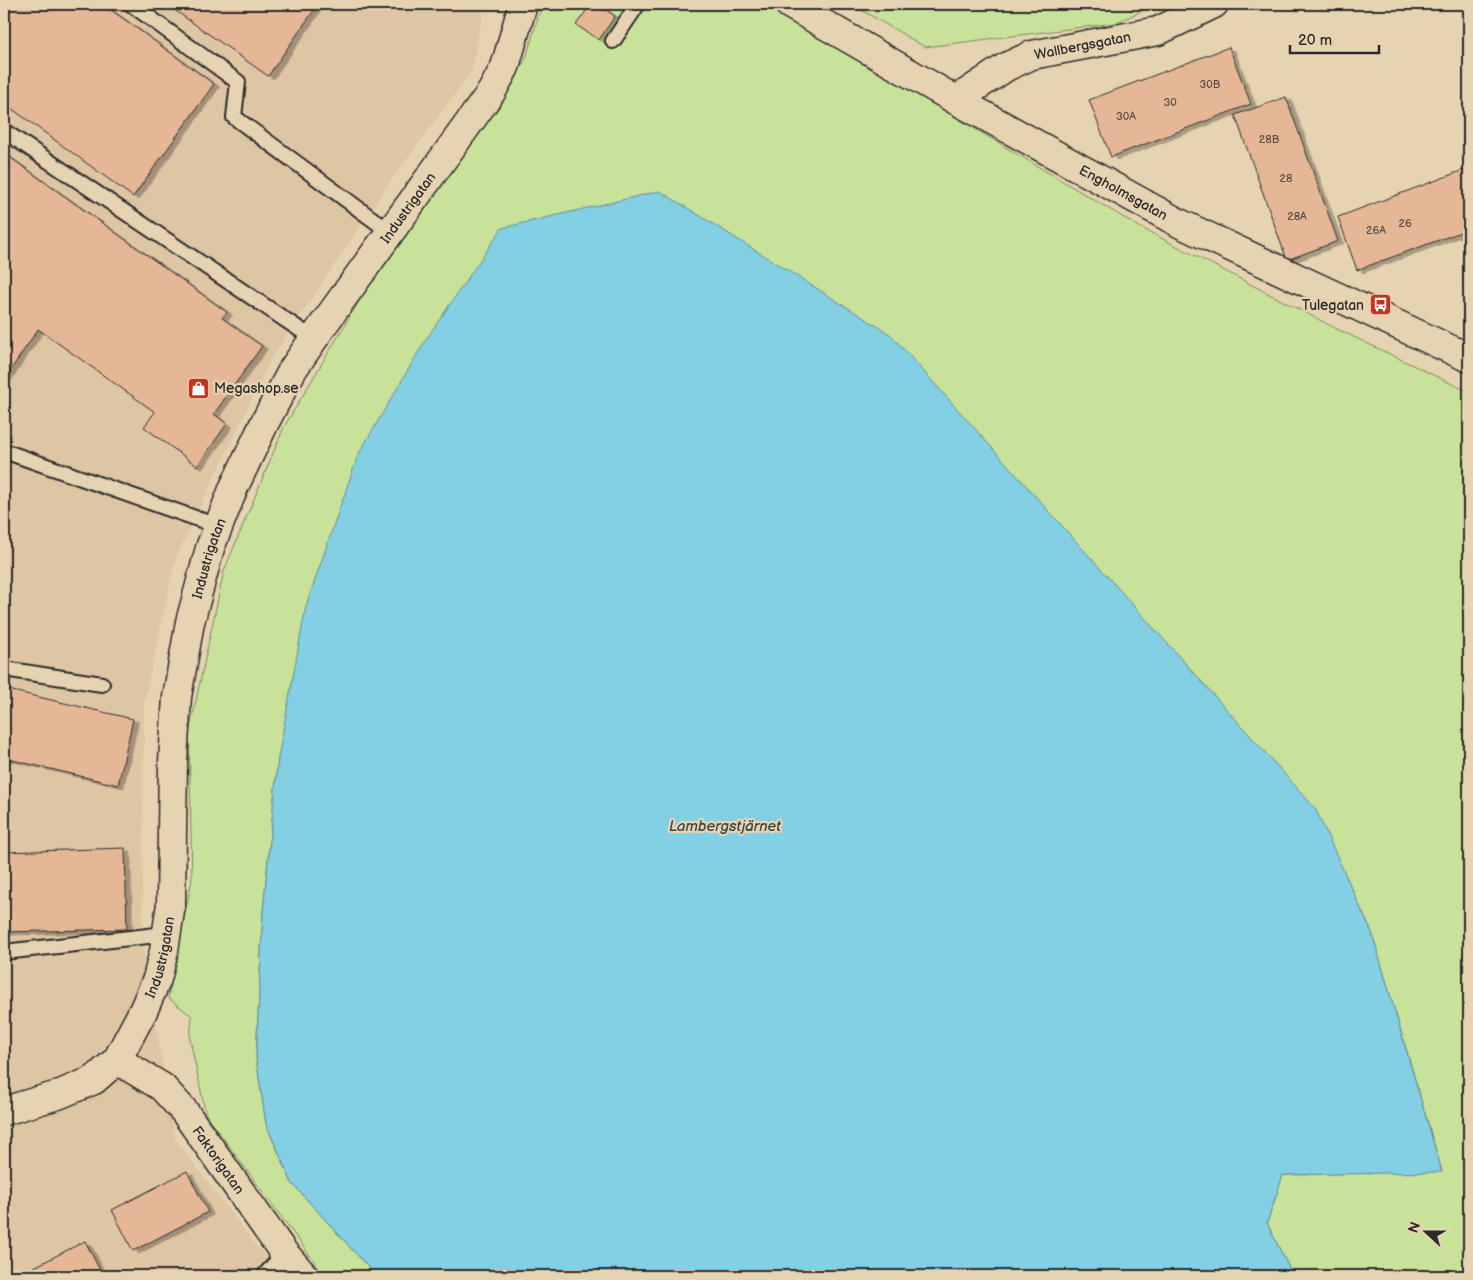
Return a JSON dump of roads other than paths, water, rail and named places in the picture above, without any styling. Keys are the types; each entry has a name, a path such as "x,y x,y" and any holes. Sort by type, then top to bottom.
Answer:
{"street":[{"name":"Industrigatan","path":"4,1111 58,1095 94,1080 116,1060 143,1011 157,979 171,904 173,761 177,697 190,622 210,548 218,526 265,422 293,369 492,91 505,67 524,4"},
{"name":"Engholmsgatan","path":"789,4 956,100 1180,223 1469,358"},
{"name":"Wallbergsgatan","path":"956,100 1006,67 1032,55 1158,31 1214,4"},
{"name":"Faktorigatan","path":"116,1060 162,1087 184,1111 284,1253 304,1276"}],"lane":[{"path":"131,4 238,82 234,117 390,232"},
{"path":"613,41 638,4"},
{"path":"4,131 314,340"},
{"path":"4,451 218,526"},
{"path":"4,669 102,684"},
{"path":"4,952 166,934"},
{"path":"264,1276 284,1253"}],"water":[{"name":"Lambergstjärnet","path":"660,191 890,334 1315,808 1372,933 1442,1172 1283,1175 1267,1223 1293,1276 376,1276 292,1183 266,1124 256,1058 263,911 278,758 306,606 358,455 425,341 502,228"}],"place":[{"name":"Tulegatan","path":"1380,305"},
{"name":"Megashop.se","path":"198,388"}]}
